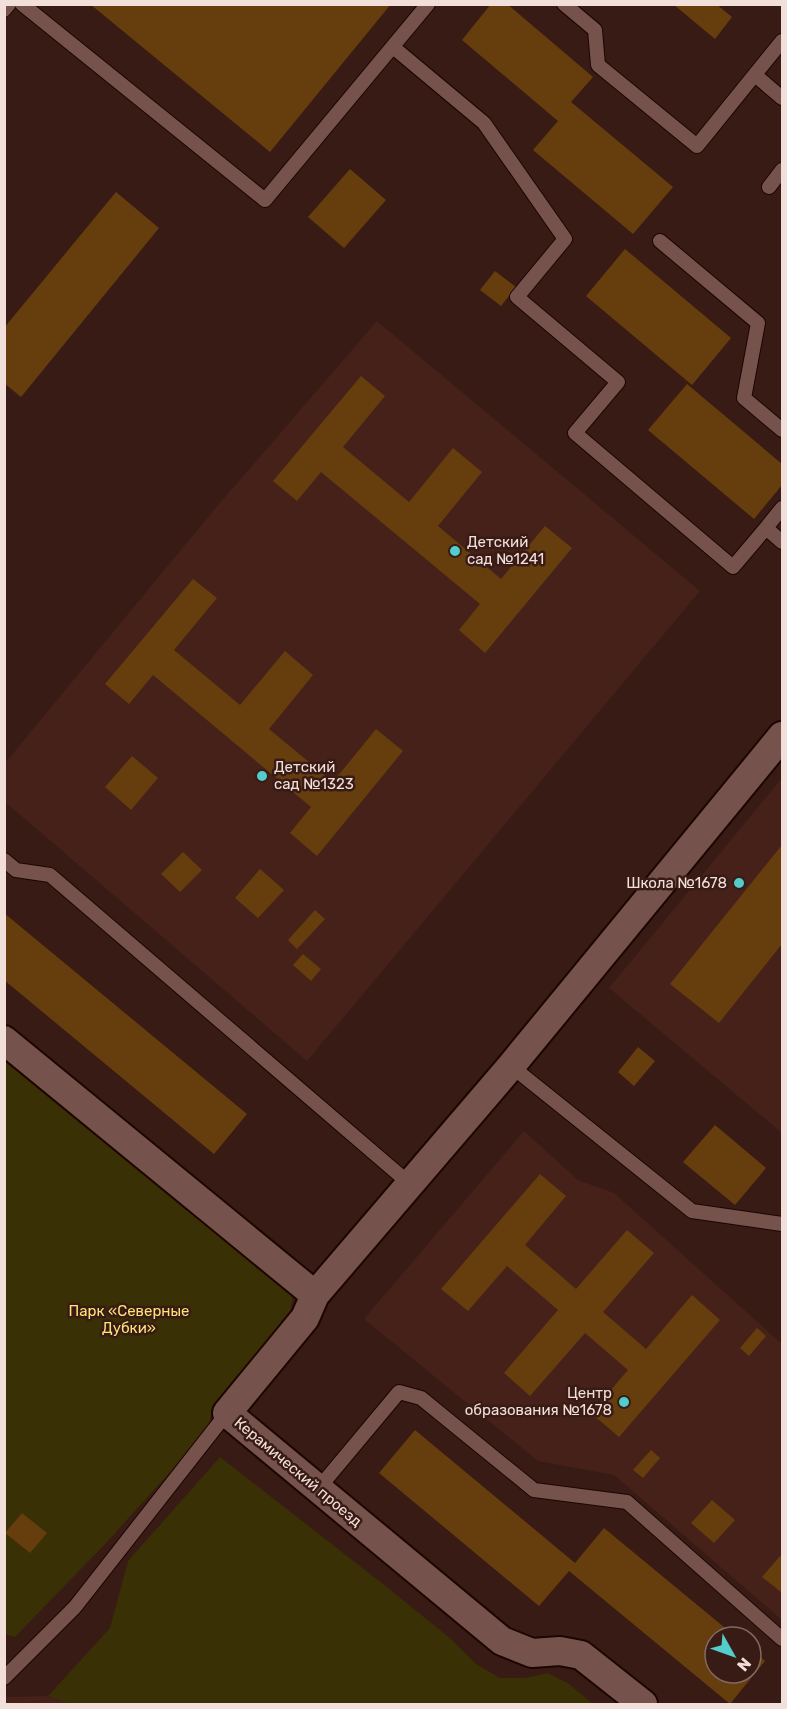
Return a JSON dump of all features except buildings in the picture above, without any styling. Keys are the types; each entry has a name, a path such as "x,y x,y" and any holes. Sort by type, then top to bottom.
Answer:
{"street":[{"name":"Керамический проезд","path":"643,1704 581,1655 560,1650 532,1653 502,1641 227,1413 305,1318 315,1295 511,1066 783,736"},
{"path":"4,1040 315,1295"}],"lane":[{"path":"4,10 9,4"},
{"path":"22,4 266,200 428,4"},
{"path":"564,4 595,30 598,65 697,146 783,41"},
{"path":"393,47 484,123 565,239 517,297 618,382 575,434 733,567 783,508"},
{"path":"755,75 783,98"},
{"path":"769,187 783,170"},
{"path":"660,241 758,323 744,398 783,430"},
{"path":"766,528 783,542"},
{"path":"4,860 16,870 50,875 410,1184"},
{"path":"511,1066 692,1212 783,1224"},
{"path":"318,1489 399,1392 421,1398 534,1490 627,1502 783,1639"},
{"path":"5,1677 75,1607 227,1413"}],"shaded area":[{"path":"377,321 700,591 307,1061 5,802 5,763 213,511"},
{"name":"Школа №1678","path":"782,778 782,1133 609,988"},
{"name":"Центр образования №1678","path":"524,1131 578,1180 614,1193 782,1344 782,1620 614,1475 538,1461 364,1319"},
{"path":"48,1696 69,1704 5,1704 4,1697"}],"green space":[{"name":"Парк «Северные Дубки»","path":"5,1051 293,1297 288,1320 210,1418 209,1429 106,1543 15,1637 5,1634"},
{"path":"220,1457 383,1584 451,1639 476,1664 500,1678 525,1678 548,1673 569,1684 593,1704 69,1704 48,1696 110,1628 128,1561"}],"place":[{"name":"Детский сад №1241","path":"455,551"},
{"name":"Детский сад №1323","path":"262,776"},
{"name":"Школа №1678","path":"739,883"},
{"name":"Центр образования №1678","path":"624,1402"}]}
